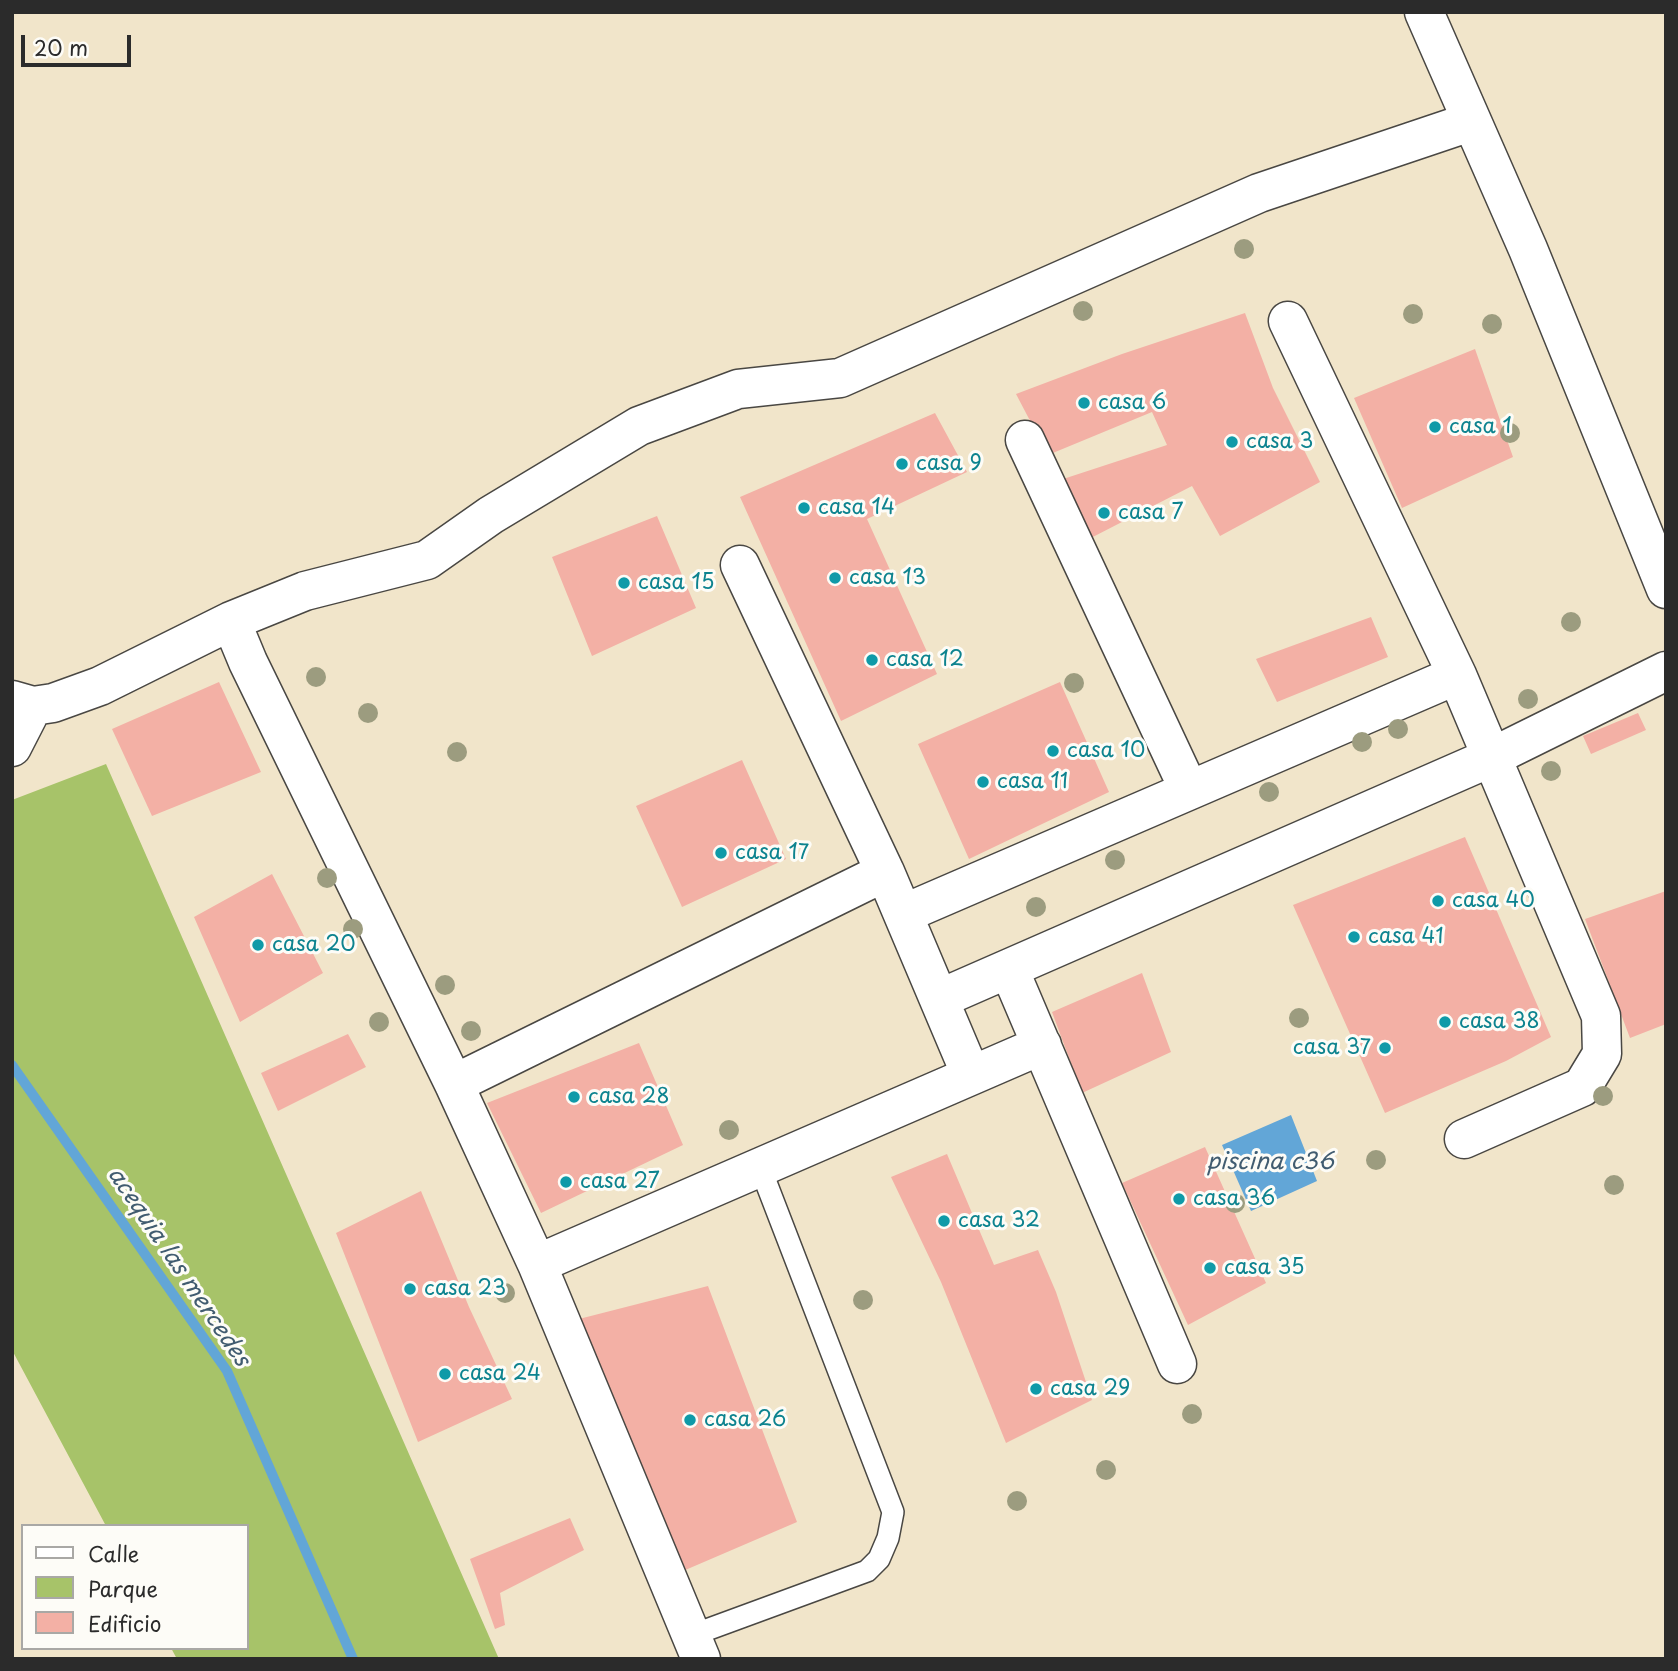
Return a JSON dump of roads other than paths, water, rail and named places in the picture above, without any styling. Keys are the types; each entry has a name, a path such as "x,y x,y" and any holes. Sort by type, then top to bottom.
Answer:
{"street":[{"path":"1424,12 1528,249 1666,589"},
{"path":"12,747 23,703 53,703 100,686 231,621 305,590 427,560 491,515 639,426 738,388 840,378 1259,193 1470,122"},
{"path":"1288,321 1457,674 1601,1016 1602,1054 1582,1087 1464,1139"},
{"path":"1025,440 1189,790"},
{"path":"740,565 884,872 971,1075"},
{"path":"231,621 248,662 454,1084 537,1264 696,1647"},
{"path":"939,999 1492,757 1666,671"},
{"path":"903,914 1457,674"},
{"path":"454,1084 884,872"},
{"path":"1009,969 1177,1364"},
{"path":"537,1264 1042,1045"}],"lane":[{"path":"696,1647 867,1571 879,1559 888,1538 893,1512 760,1167"}],"water":[{"name":"piscina c36","path":"1291,1115 1317,1181 1251,1211 1222,1145"}],"waterway":[{"name":"acequia las mercedes","path":"12,1065 227,1371 353,1659"}],"place":[{"name":"casa 6","path":"1084,403"},
{"name":"casa 1","path":"1435,427"},
{"name":"casa 3","path":"1232,442"},
{"name":"casa 9","path":"902,464"},
{"name":"casa 14","path":"804,508"},
{"name":"casa 7","path":"1104,513"},
{"name":"casa 13","path":"835,578"},
{"name":"casa 15","path":"624,583"},
{"name":"casa 12","path":"872,660"},
{"name":"casa 10","path":"1053,751"},
{"name":"casa 11","path":"983,782"},
{"name":"casa 17","path":"721,853"},
{"name":"casa 40","path":"1438,901"},
{"name":"casa 41","path":"1354,937"},
{"name":"casa 20","path":"258,945"},
{"name":"casa 38","path":"1445,1022"},
{"name":"casa 37","path":"1385,1048"},
{"name":"casa 28","path":"574,1097"},
{"name":"casa 27","path":"566,1182"},
{"name":"casa 36","path":"1179,1199"},
{"name":"casa 32","path":"944,1221"},
{"name":"casa 35","path":"1210,1268"},
{"name":"casa 23","path":"410,1289"},
{"name":"casa 24","path":"445,1374"},
{"name":"casa 29","path":"1036,1389"},
{"name":"casa 26","path":"690,1420"}]}
